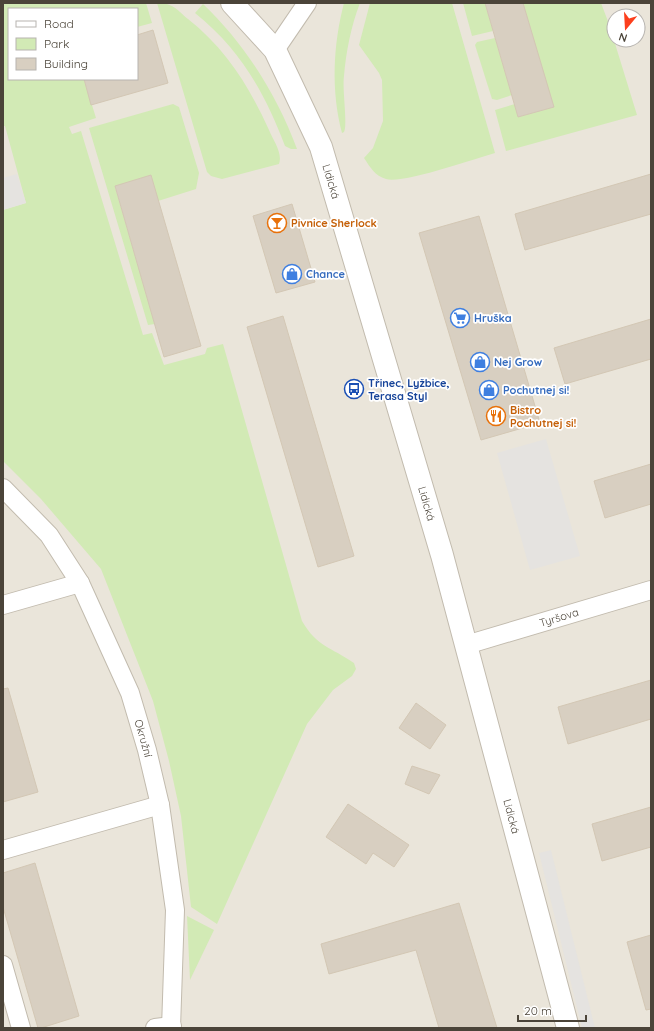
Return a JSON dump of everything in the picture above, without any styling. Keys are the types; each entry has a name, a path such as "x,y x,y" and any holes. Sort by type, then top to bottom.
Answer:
{"street":[{"name":"Lidická","path":"232,3 275,50 321,147 442,555 568,1028"},
{"path":"275,50 307,3"},
{"name":"Okružní","path":"3,488 49,535 80,583 130,693 147,750 160,805 175,910 166,1027"},
{"path":"3,605 80,583"},
{"name":"Tyršova","path":"466,645 651,590"},
{"path":"3,850 160,805"},
{"path":"3,965 21,1028"}],"shaded area":[{"path":"3,3 651,3 651,1028 3,1028"},
{"path":"17,174 26,203 3,210 3,178"},
{"path":"546,439 580,556 530,570 497,453"},
{"path":"551,850 595,1028 582,1028 539,853"}],"green space":[{"path":"3,3 146,3 152,23 138,27 138,8 8,8 8,80 84,80 96,118 69,127 72,134 81,131 143,335 152,333 164,365 205,354 207,348 223,344 302,621 313,636 325,646 354,663 356,669 352,676 333,690 307,724 217,924 191,907 181,816 169,761 153,701 101,569 41,499 3,461 3,210 26,203 5,126 3,126"},
{"path":"157,3 171,5 202,31 235,69 245,83 275,142 280,155 279,164 222,179 211,176 207,172"},
{"path":"344,3 360,3 349,39 346,58 344,82 345,128 344,132 342,133 336,101 335,68 340,19"},
{"path":"370,3 452,3 495,153 422,175 395,180 382,178 373,171 364,158 373,148 383,121 382,80 379,73 359,45"},
{"path":"463,3 485,3 493,31 472,36"},
{"path":"523,3 601,3 606,16 606,48 616,48 637,115 506,151 495,110 515,104 518,117 553,107"},
{"path":"203,4 233,36 258,71 280,109 297,149 291,149 285,146 260,90 238,57 211,27 195,13"},
{"path":"495,38 512,95 497,100 492,99 475,45 477,42"},
{"path":"173,104 179,107 199,173 196,189 158,201 151,176 115,187 155,324 148,325 89,128"},
{"path":"187,916 214,930 190,980"}],"building":[{"path":"485,3 523,3 554,107 518,117"},
{"path":"153,30 168,83 91,105 84,80 138,80 138,35"},
{"path":"651,174 651,214 525,250 515,214"},
{"path":"151,175 201,346 164,357 115,186"},
{"path":"292,204 315,282 276,293 253,216"},
{"path":"479,216 540,423 481,440 419,233"},
{"path":"283,316 354,556 318,567 247,327"},
{"path":"651,319 651,359 565,384 554,348"},
{"path":"651,464 651,504 605,518 594,481"},
{"path":"651,680 651,719 568,744 558,707"},
{"path":"8,688 38,792 3,802 3,689"},
{"path":"416,703 446,725 430,749 399,728"},
{"path":"412,766 440,775 429,794 405,784"},
{"path":"348,804 409,845 394,867 373,853 366,864 326,837"},
{"path":"651,807 651,847 602,861 592,824"},
{"path":"35,863 79,1016 41,1028 38,1028 3,907 3,873"},
{"path":"459,903 497,1028 439,1028 416,950 329,974 321,944"},
{"path":"651,935 651,1009 646,1010 627,942"}],"place":[{"name":"Pivnice Sherlock","path":"277,223"},
{"name":"Chance","path":"292,274"},
{"name":"Hruška","path":"460,318"},
{"name":"Nej Grow","path":"480,362"},
{"name":"Třinec, Lyžbice, Terasa Styl","path":"354,389"},
{"name":"Pochutnej si!","path":"489,390"},
{"name":"Bistro Pochutnej si!","path":"496,416"}]}
